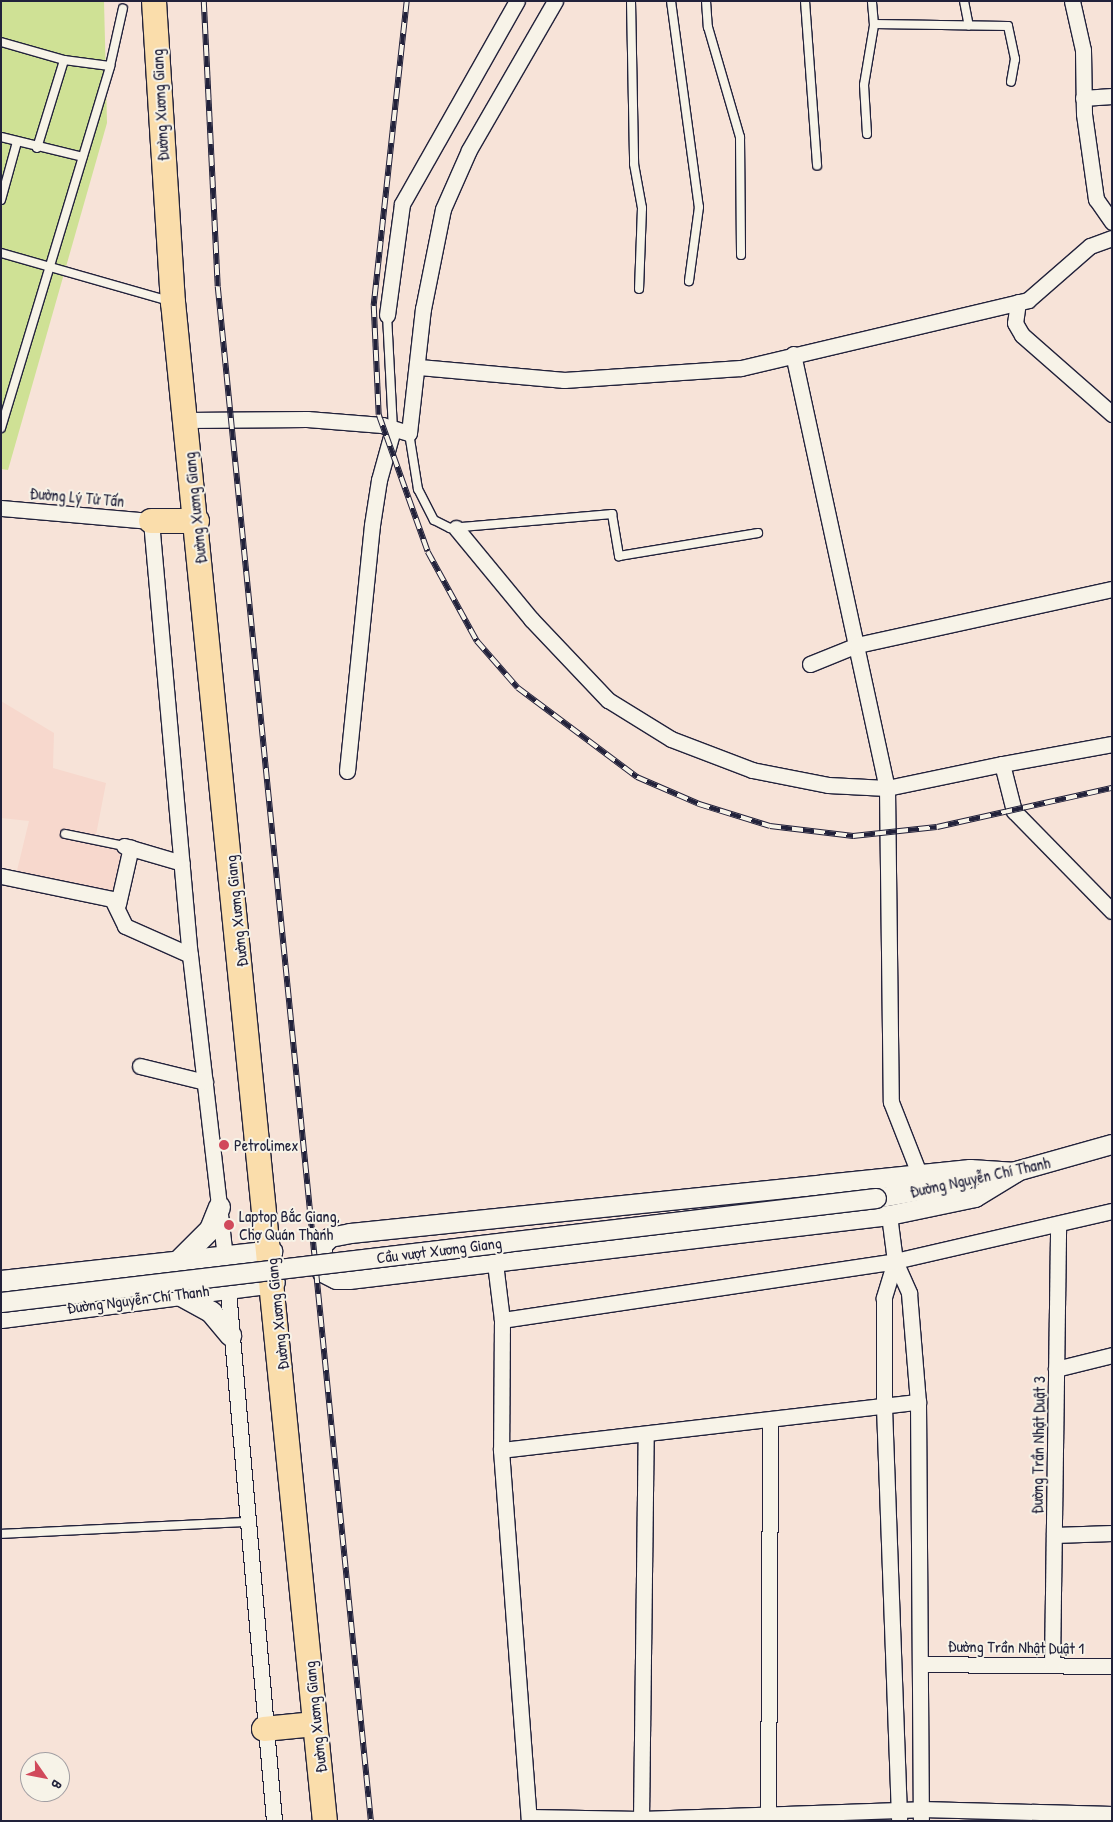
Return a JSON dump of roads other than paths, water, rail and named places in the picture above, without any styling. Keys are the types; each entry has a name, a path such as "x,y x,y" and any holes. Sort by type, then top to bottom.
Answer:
{"main road":[{"name":"Đường Xương Giang","path":"154,1 172,302 197,521 271,1251 325,1821"},
{"path":"151,522 197,521"},
{"path":"220,1207 210,1229 182,1261 203,1272 204,1280 185,1293 211,1312 230,1335"},
{"name":"Đường Nguyễn Chí Thanh","path":"1,1281 271,1251"},
{"name":"Đường Nguyễn Chí Thanh","path":"1,1317 274,1282"},
{"path":"264,1729 315,1724"}],"street":[{"path":"387,315 402,204 517,1"},
{"path":"186,420 307,419 394,429 409,433 419,367 424,309 443,209 469,150 555,1"},
{"path":"1072,1 1083,50 1083,98 1096,199 1112,222"},
{"path":"1083,98 1112,96"},
{"path":"419,367 564,380 627,379 742,368 793,354 1018,302 1034,295 1090,246 1112,238"},
{"path":"1018,302 1015,323 1022,335 1112,414"},
{"path":"793,354 858,645 887,788 891,1102 920,1176"},
{"path":"348,771 372,525 379,480 394,429"},
{"name":"Đường Lý Tử Tấn","path":"1,508 151,522"},
{"path":"151,522 190,955 225,1256 246,1522 274,1821"},
{"path":"456,528 532,619 608,700 671,739 752,770 828,785 887,788 1112,744"},
{"path":"810,664 858,645 1112,589"},
{"path":"1002,764 1014,811 1112,911"},
{"path":"182,863 128,847 118,904 125,926 190,955"},
{"path":"1,876 97,894 118,904"},
{"path":"140,1066 205,1082"},
{"name":"Đường Nguyễn Chí Thanh","path":"876,1198 1016,1172 1112,1144"},
{"path":"970,1169 1016,1172 975,1198 889,1215 494,1263 336,1280 322,1272 321,1256 330,1238 493,1217 920,1176 970,1169"},
{"name":"Cầu vượt Xương Giang","path":"1,1302 876,1198"},
{"path":"502,1320 895,1260 1058,1225 1112,1210"},
{"path":"889,1215 895,1260 909,1292 918,1402 921,1815"},
{"path":"493,1217 494,1263 502,1320 501,1450 529,1819 641,1820 1112,1814"},
{"name":"Đường Trần Nhật Duật 3","path":"1052,1666 1058,1225"},
{"path":"895,1260 884,1298 884,1408 899,1816"},
{"path":"1056,1369 1112,1355"},
{"path":"501,1450 770,1422 918,1402"},
{"path":"768,1818 770,1422"},
{"path":"641,1820 646,1434"},
{"path":"1054,1534 1112,1533"},
{"name":"Đường Trần Nhật Duật 1","path":"920,1664 1112,1666"}],"lane":[{"path":"631,1 634,164 642,208 639,289"},
{"path":"671,1 699,207 690,280"},
{"path":"706,1 708,27 740,137 741,255"},
{"path":"805,1 817,166"},
{"path":"867,134 864,85 874,24 872,1"},
{"path":"964,1 969,26"},
{"path":"1,428 52,266 82,157 110,66 123,8"},
{"path":"874,24 1008,26 1014,59 1011,82"},
{"path":"1,42 64,60 110,66"},
{"path":"37,148 64,60"},
{"path":"1,137 37,148 82,157"},
{"path":"1,200 17,142"},
{"path":"1,253 52,266 172,302"},
{"path":"387,315 394,429"},
{"path":"409,433 418,489 434,520 456,528 612,514 619,556 758,533"},
{"path":"65,834 128,847"},
{"path":"1,1534 246,1522"}],"railway":[{"path":"204,1 218,287 371,1821"},
{"path":"407,1 374,306 379,415 428,552 477,641 518,688 637,777 699,804 770,826 853,836 937,827 1112,788"}],"place":[{"name":"Petrolimex","path":"224,1145"},
{"name":"Laptop Bắc Giang, Chợ Quán Thành","path":"229,1225"}]}
